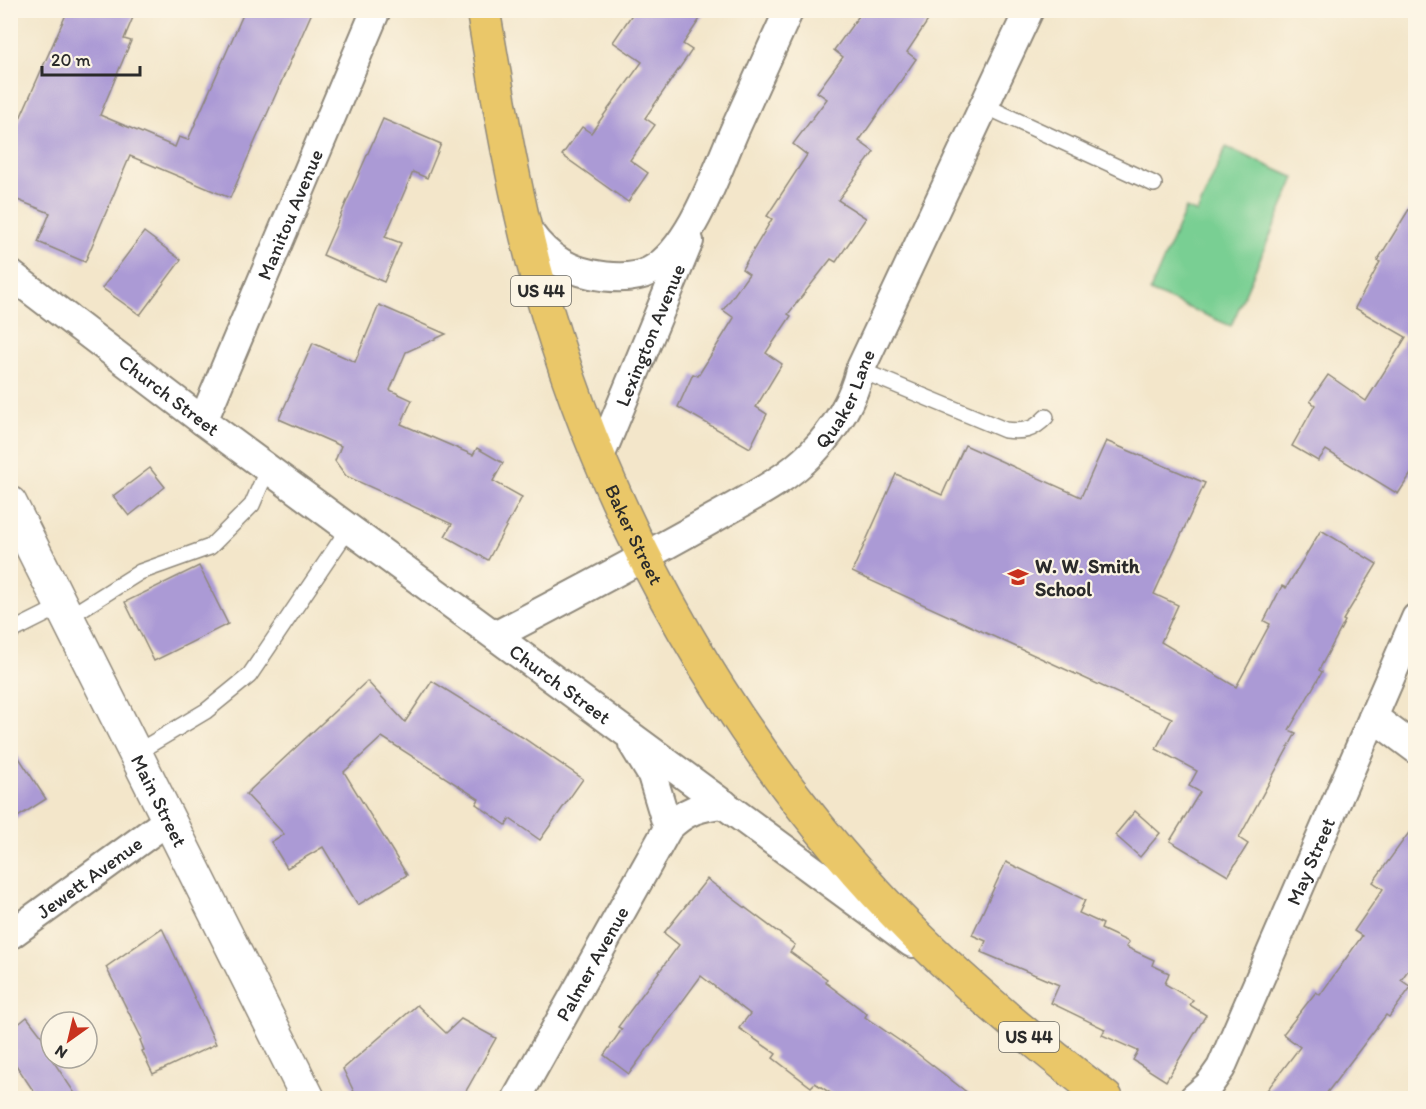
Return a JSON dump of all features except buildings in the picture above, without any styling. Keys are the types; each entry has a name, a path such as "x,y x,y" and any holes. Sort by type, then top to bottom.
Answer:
{"highway":[{"name":"Baker Street","path":"483,10 523,222 557,343 599,459 644,557 691,644 776,772 868,884 955,972"},
{"name":"Church Street","path":"955,972 997,1011 1106,1098"}],"street":[{"name":"Manitou Avenue","path":"203,421 376,10"},
{"name":"Lexington Avenue","path":"599,459 670,290 699,210 789,10"},
{"name":"Quaker Lane","path":"496,635 644,557 775,483 812,453 840,418 856,385 860,370 1029,10"},
{"name":"Lexington Avenue","path":"523,222 532,238 545,252 559,262 593,275 630,277 650,271 665,259 680,242 699,210"},
{"name":"Church Street","path":"10,274 203,421 496,635 627,735 724,804 863,909 955,972"},
{"name":"Main Street","path":"10,502 167,821 308,1098"},
{"name":"May Street","path":"1194,1098 1209,1085 1221,1068 1416,618"},
{"path":"1373,717 1416,749"},
{"path":"627,735 652,775 668,828"},
{"name":"Palmer Avenue","path":"517,1098 668,828 682,814 703,806 724,804"},
{"name":"Jewett Avenue","path":"10,935 167,821"}],"lane":[{"path":"983,105 1154,184"},
{"path":"860,370 1005,430 1022,432 1036,428 1046,417"},
{"path":"10,632 65,612 140,572 210,547 252,505 268,468"},
{"path":"134,754 206,711 249,676 349,528"}],"green space":[{"path":"1226,147 1295,178 1231,326 1150,291 1186,208 1197,213"}],"place":[{"name":"W. W. Smith School","path":"1018,577"}]}
